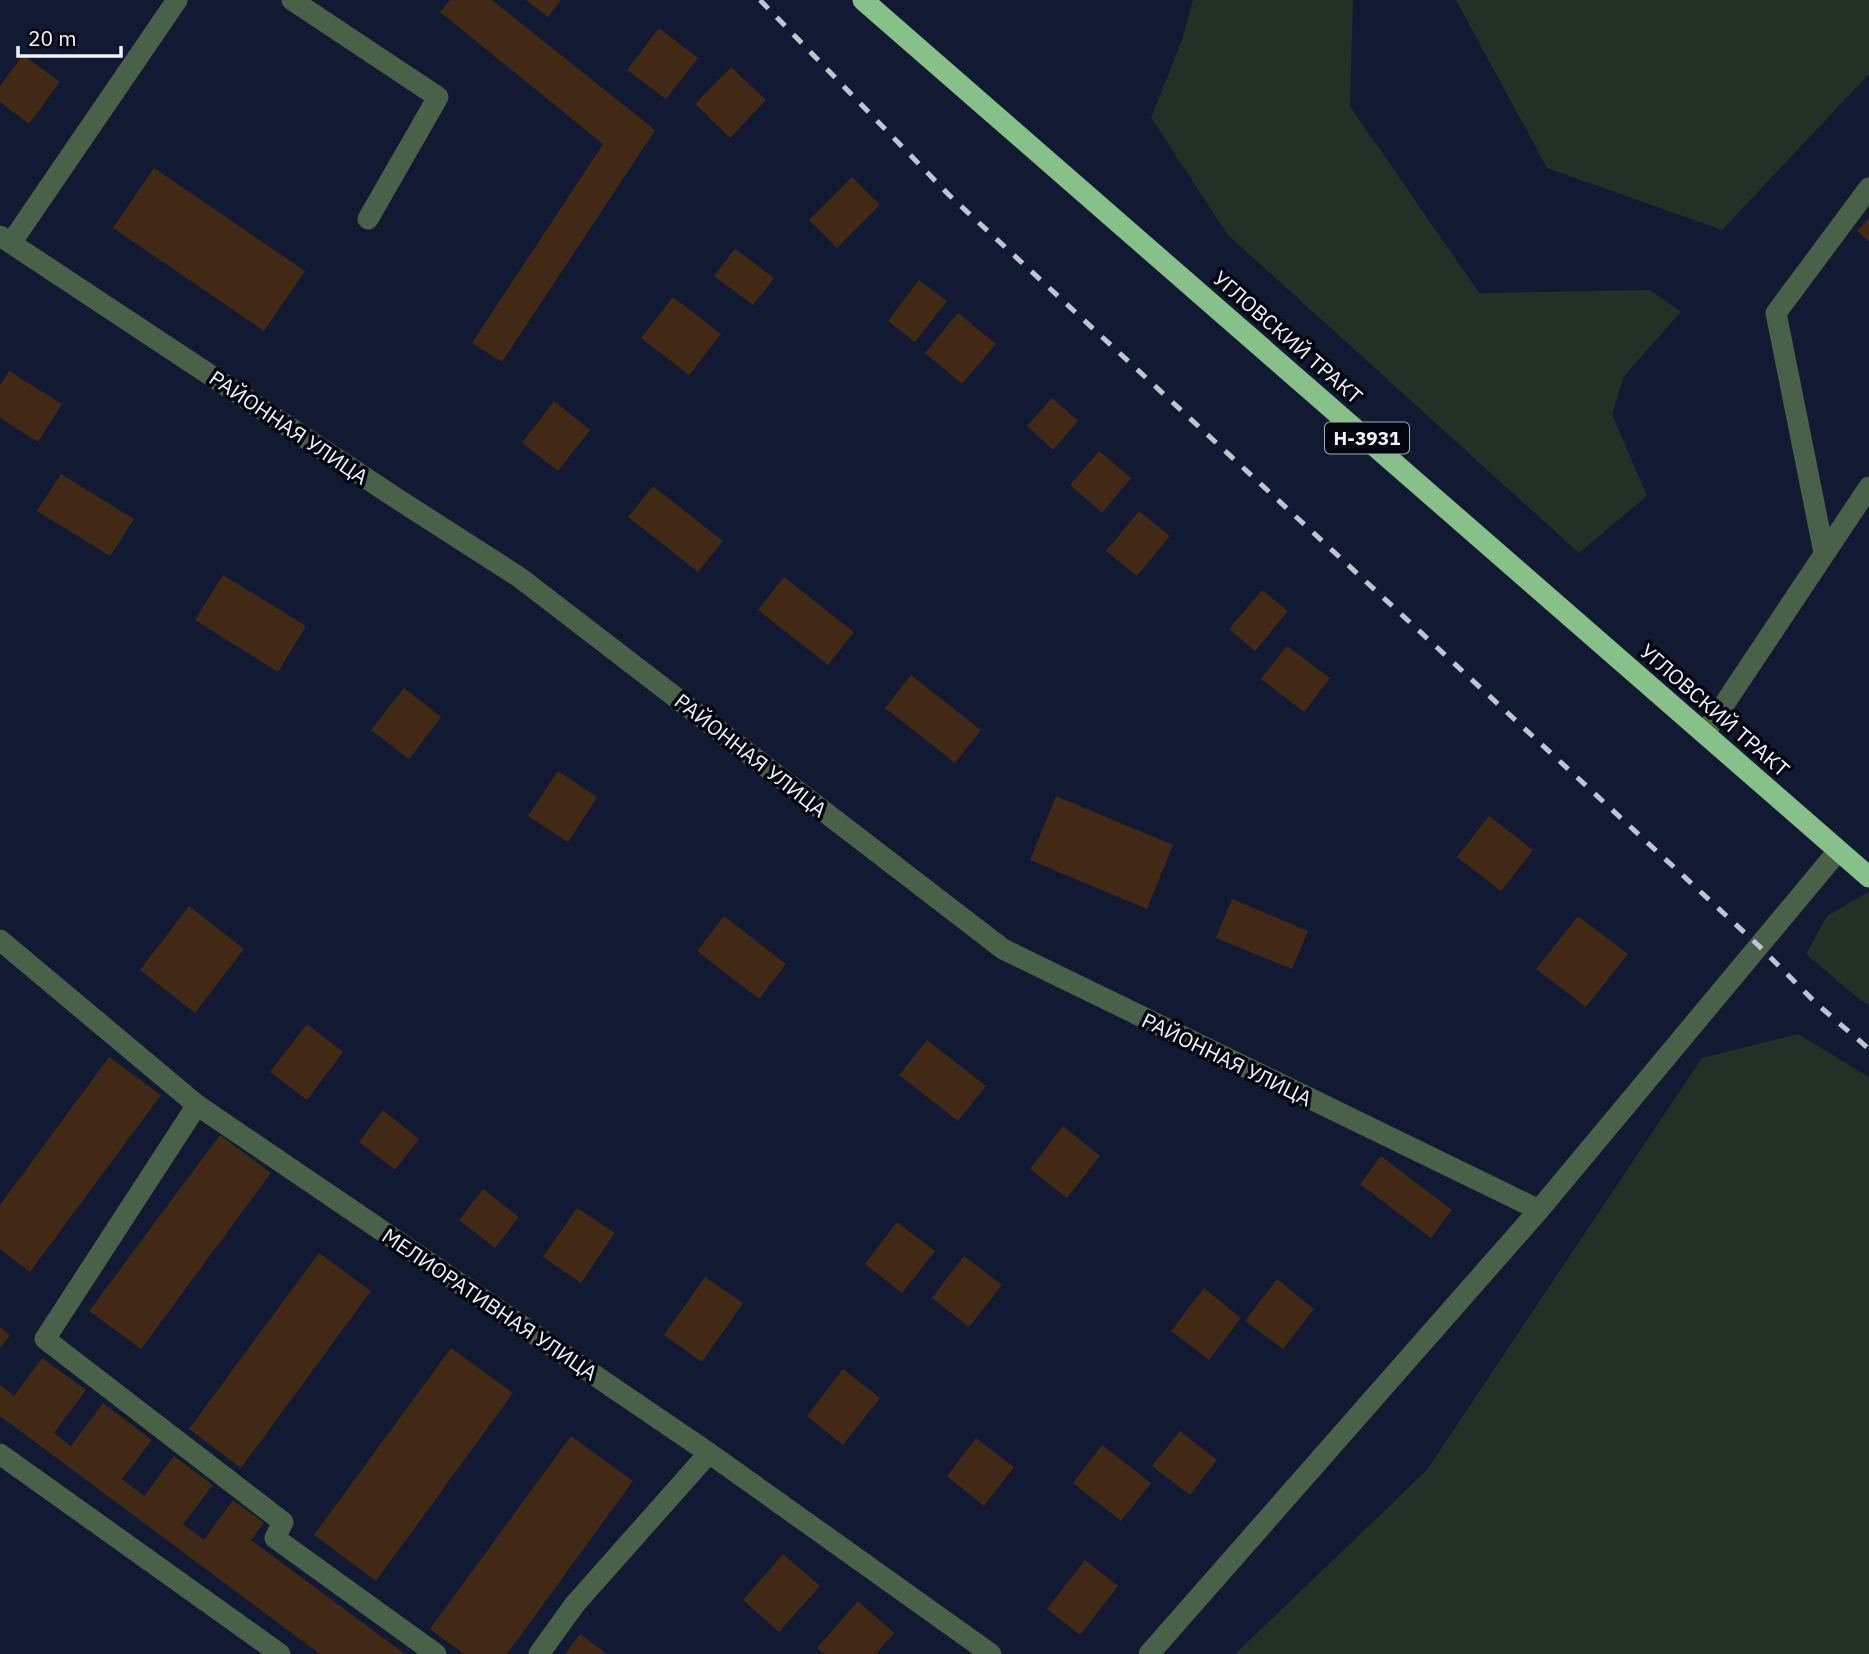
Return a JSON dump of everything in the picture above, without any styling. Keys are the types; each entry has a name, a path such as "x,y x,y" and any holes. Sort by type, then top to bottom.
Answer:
{"highway":[{"name":"УГЛОВСКИЙ ТРАКТ","path":"863,0 1869,877"}],"street":[{"path":"6,239 177,0"},
{"path":"292,0 438,97 368,219"},
{"path":"1825,553 1776,313 1869,188"},
{"name":"РАЙОННАЯ УЛИЦА","path":"6,239 519,577 1003,949 1539,1210"},
{"path":"1705,733 1869,486"},
{"path":"1149,1654 1539,1210 1838,851"},
{"name":"МЕЛИОРАТИВНАЯ УЛИЦА","path":"0,940 197,1105 709,1453 991,1654"},
{"path":"197,1105 45,1339 283,1522 275,1538 436,1654"},
{"path":"539,1654 575,1604 709,1453"},
{"path":"0,1454 280,1654"}],"green space":[{"path":"1193,0 1353,0 1350,106 1479,293 1650,290 1681,312 1624,376 1612,414 1647,496 1579,553 1228,235 1151,118 1182,40"},
{"path":"1456,0 1869,0 1869,74 1722,230 1547,168"},
{"path":"1869,892 1869,1005 1806,954 1827,916"},
{"path":"1798,1034 1869,1077 1869,1654 1235,1654 1427,1470 1702,1058"}],"building":[{"path":"450,0 492,0 655,130 502,362 472,343 603,144 440,12"},
{"path":"526,0 561,0 548,17"},
{"path":"659,28 698,58 666,99 627,70"},
{"path":"23,55 60,82 29,124 0,102 0,86"},
{"path":"731,67 766,100 730,138 695,104"},
{"path":"154,168 305,271 264,331 113,228"},
{"path":"852,177 880,205 837,248 809,220"},
{"path":"1869,218 1869,242 1857,231"},
{"path":"735,249 774,278 753,305 714,276"},
{"path":"919,280 947,301 915,342 888,321"},
{"path":"673,297 721,334 689,375 641,338"},
{"path":"958,313 996,344 962,384 925,353"},
{"path":"9,371 62,404 38,442 0,418 0,385"},
{"path":"1052,398 1078,421 1053,450 1027,426"},
{"path":"554,401 590,430 558,471 522,443"},
{"path":"1099,451 1131,478 1102,513 1070,485"},
{"path":"61,474 134,519 110,556 37,511"},
{"path":"653,486 723,541 698,572 628,517"},
{"path":"1139,511 1170,536 1137,576 1106,551"},
{"path":"223,575 306,626 278,672 195,620"},
{"path":"784,577 854,632 828,665 758,610"},
{"path":"1262,590 1288,611 1255,651 1229,629"},
{"path":"1287,646 1330,678 1304,712 1261,679"},
{"path":"911,675 981,730 955,763 885,708"},
{"path":"404,688 441,717 409,759 371,730"},
{"path":"558,771 597,797 568,842 528,816"},
{"path":"1056,796 1173,845 1147,909 1030,860"},
{"path":"1489,816 1533,850 1501,891 1457,857"},
{"path":"1232,899 1308,931 1292,969 1216,938"},
{"path":"189,906 244,949 195,1013 140,970"},
{"path":"724,916 786,964 759,999 697,951"},
{"path":"1578,916 1628,954 1586,1007 1536,969"},
{"path":"307,1024 343,1052 307,1100 270,1072"},
{"path":"927,1040 986,1086 958,1121 899,1075"},
{"path":"109,1057 161,1095 30,1272 0,1249 0,1205"},
{"path":"383,1110 419,1139 395,1170 359,1142"},
{"path":"1063,1126 1100,1156 1067,1198 1030,1169"},
{"path":"220,1135 271,1173 141,1349 89,1311"},
{"path":"1381,1156 1452,1210 1431,1238 1360,1184"},
{"path":"483,1189 519,1217 495,1248 459,1220"},
{"path":"577,1208 615,1233 581,1283 543,1257"},
{"path":"897,1222 935,1251 902,1293 865,1264"},
{"path":"319,1253 371,1291 241,1468 189,1429"},
{"path":"964,1256 1002,1285 969,1327 932,1298"},
{"path":"705,1277 743,1303 702,1362 664,1335"},
{"path":"1277,1279 1314,1309 1283,1349 1245,1321"},
{"path":"1204,1288 1241,1318 1209,1360 1171,1331"},
{"path":"0,1327 10,1335 0,1348"},
{"path":"451,1348 513,1393 376,1581 314,1535"},
{"path":"42,1358 86,1390 54,1433 71,1446 103,1403 152,1440 122,1479 144,1496 174,1456 213,1485 183,1524 204,1540 233,1500 264,1523 251,1540 405,1654 320,1654 0,1416 0,1385 14,1396"},
{"path":"843,1369 880,1398 843,1445 807,1416"},
{"path":"1180,1431 1217,1460 1190,1495 1152,1466"},
{"path":"571,1436 633,1481 507,1654 464,1654 430,1629"},
{"path":"976,1438 1014,1467 984,1506 947,1476"},
{"path":"1102,1445 1151,1483 1121,1521 1073,1483"},
{"path":"783,1554 820,1586 779,1632 743,1600"},
{"path":"1085,1560 1118,1586 1080,1635 1047,1609"},
{"path":"858,1601 894,1633 876,1654 825,1654 817,1648"},
{"path":"580,1634 607,1654 565,1654"}],"railway":[{"path":"760,0 949,195 1759,946 1817,1004 1869,1049"}]}
